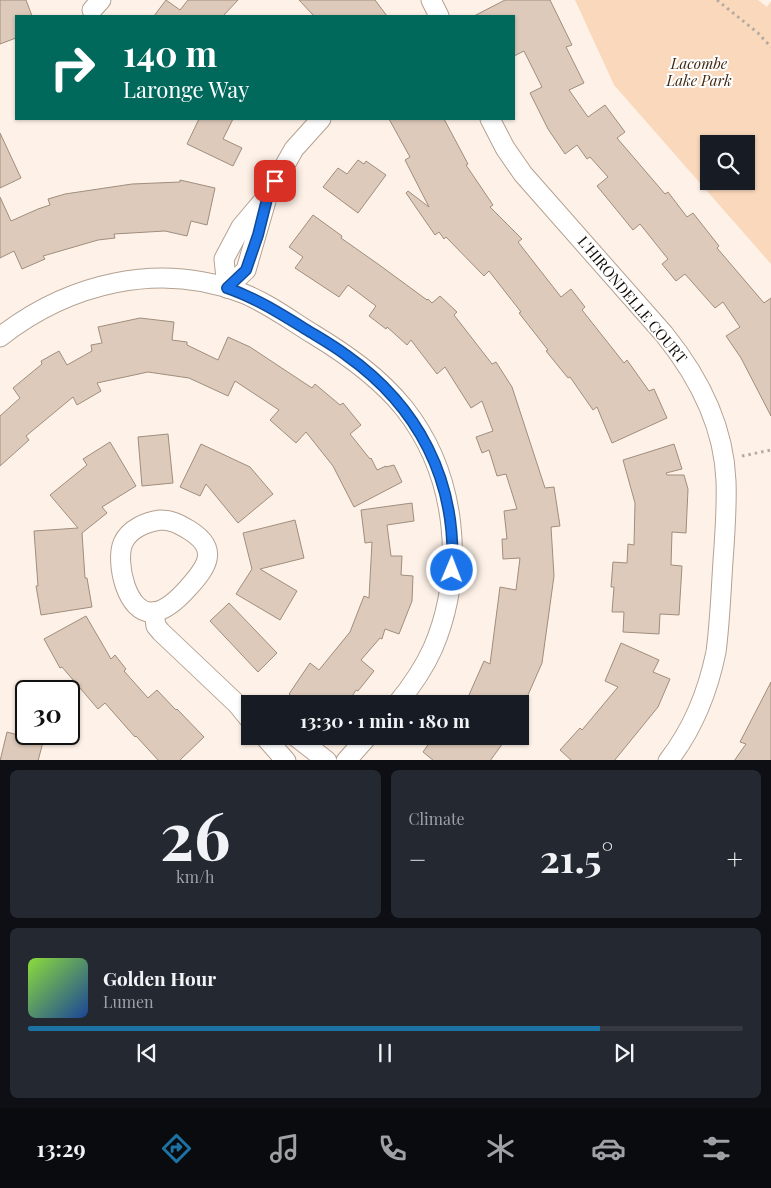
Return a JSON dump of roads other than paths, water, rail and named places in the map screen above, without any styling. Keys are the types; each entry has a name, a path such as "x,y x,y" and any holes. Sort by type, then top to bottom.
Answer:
{"street":[{"path":"431,0 438,15"},
{"path":"227,288 224,259 241,227 268,195 294,149 320,120"},
{"name":"L'HIRONDELLE COURT","path":"491,120 505,148 524,174 664,334 692,372 713,415 724,460 726,481 726,511 716,652 700,706 689,729 668,760"},
{"path":"2,330 54,302 93,287 133,279 196,281 227,288 264,303 346,355 390,392 414,421 425,440 439,472 446,496 452,536 451,580 448,601 432,649 404,695"},
{"path":"154,521 173,521 203,540 207,548 207,561 202,572 181,596 154,612 141,610 130,596 122,572 121,549 126,539 138,528 154,521"},
{"path":"154,612 156,626 161,632 241,705"},
{"path":"272,745 286,760"},
{"path":"307,745 327,760"},
{"path":"346,760 360,745"}],"park label":[{"name":"Lacombe Lake Park","path":"699,72"}]}
